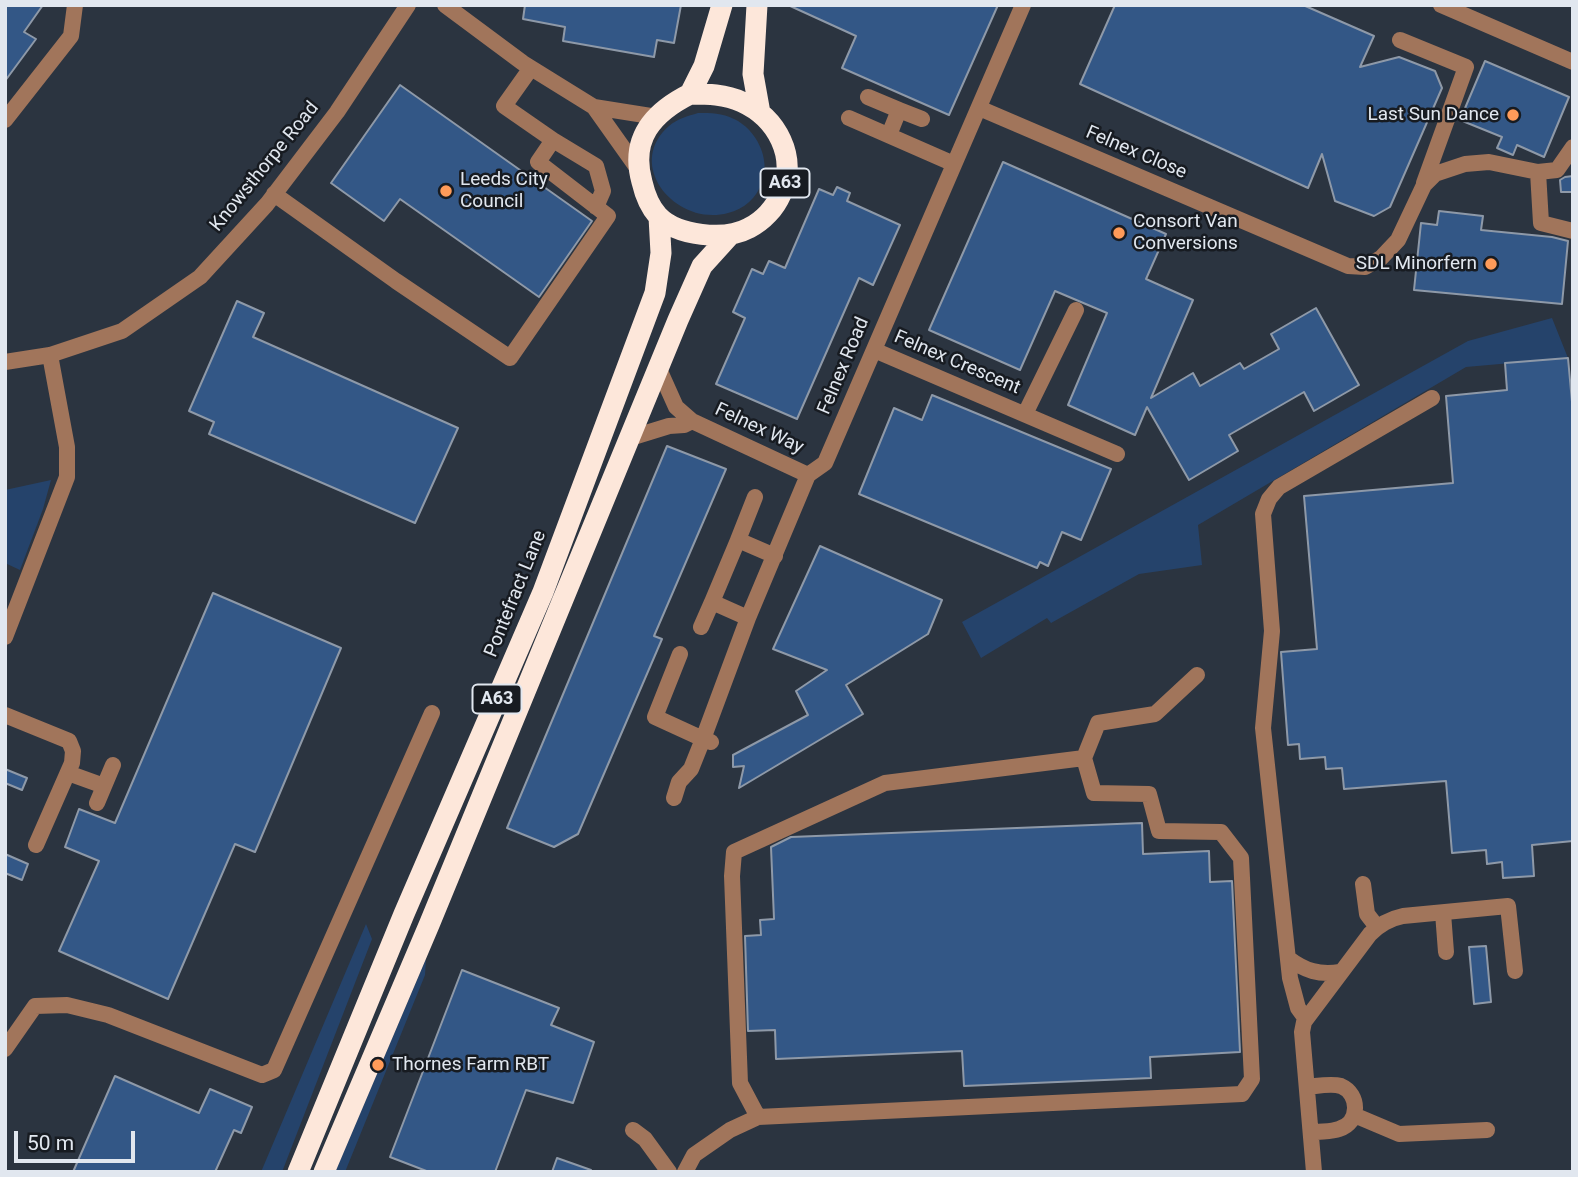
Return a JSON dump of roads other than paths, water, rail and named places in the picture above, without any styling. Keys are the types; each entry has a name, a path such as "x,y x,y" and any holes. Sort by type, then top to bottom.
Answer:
{"highway":[{"path":"690,94 704,66 722,5"},
{"name":"A63","path":"757,5 753,74 760,113"},
{"name":"A63","path":"690,94 713,94 741,101 760,113 783,141 788,164 785,186 776,204 748,229 731,234 692,232 675,227 659,217 647,200 638,169 639,144 657,117 670,104 690,94"},
{"name":"Pontefract Lane","path":"298,1172 404,914 553,566 655,293 661,253 659,217"},
{"name":"A63","path":"324,1172 702,266 731,234"}],"street":[{"path":"5,120 71,36 75,5"},
{"name":"Knowsthorpe Road","path":"5,362 50,355 122,331 200,277 274,194 337,111 408,5"},
{"name":"Felnex Road","path":"674,798 680,782 691,769 707,740 748,618 808,475 825,463 1023,5"},
{"path":"1441,5 1573,62"},
{"path":"448,6 531,68 594,107 657,117"},
{"path":"1400,40 1466,67 1424,185"},
{"path":"531,68 504,106 596,166 603,191 596,207"},
{"path":"868,97 922,120"},
{"path":"594,107 638,169"},
{"name":"Felnex Close","path":"979,108 1348,266 1365,267 1381,258 1398,240 1424,185"},
{"path":"889,135 900,110"},
{"path":"849,118 954,164"},
{"path":"274,194 510,358 608,216 538,162 553,140"},
{"path":"1424,185 1435,174 1465,164 1489,162 1538,172 1557,170 1573,147"},
{"path":"1538,172 1541,223 1573,231"},
{"name":"Felnex Crescent","path":"1024,414 1076,310"},
{"name":"Felnex Crescent","path":"874,350 1117,454"},
{"path":"5,637 67,477 67,447 50,355"},
{"name":"Felnex Way","path":"659,369 676,407 692,421 808,475"},
{"path":"1306,1020 1294,994 1288,958 1262,728 1272,631 1264,514 1269,499 1279,487 1432,398"},
{"name":"Felnex Way","path":"630,438 692,421"},
{"path":"701,627 755,497"},
{"path":"738,540 775,556"},
{"path":"712,602 748,618"},
{"path":"680,654 655,717 707,740"},
{"path":"685,1172 695,1155 730,1130 758,1117 1242,1094 1252,1079 1241,858 1221,832 1159,831 1149,794 1094,793 1084,758 1098,723 1155,714 1197,675"},
{"path":"5,1049 35,1006 67,1005 108,1015 262,1074 274,1070 432,713"},
{"path":"5,715 69,741 73,751 68,773 36,827 36,845"},
{"path":"758,1117 740,1083 732,876 734,852 885,783 1084,758"},
{"path":"97,803 113,765"},
{"path":"68,773 104,786"},
{"path":"1363,884 1367,914 1377,927"},
{"path":"1314,1172 1302,1032 1306,1020 1340,972 1377,927 1390,919 1508,906 1515,971"},
{"path":"1443,913 1446,952"},
{"path":"1288,958 1299,967 1312,972 1340,972"},
{"path":"1307,1087 1330,1085 1344,1088 1354,1098 1354,1115 1346,1126 1311,1132"},
{"path":"1354,1115 1399,1134 1487,1130"},
{"path":"633,1130 645,1139 669,1172"}],"place":[{"name":"Last Sun Dance","path":"1513,115"},
{"name":"Leeds City Council","path":"446,191"},
{"name":"Consort Van Conversions","path":"1119,233"},
{"name":"SDL Minorfern","path":"1491,264"},
{"name":"Thornes Farm RBT","path":"378,1065"}]}
